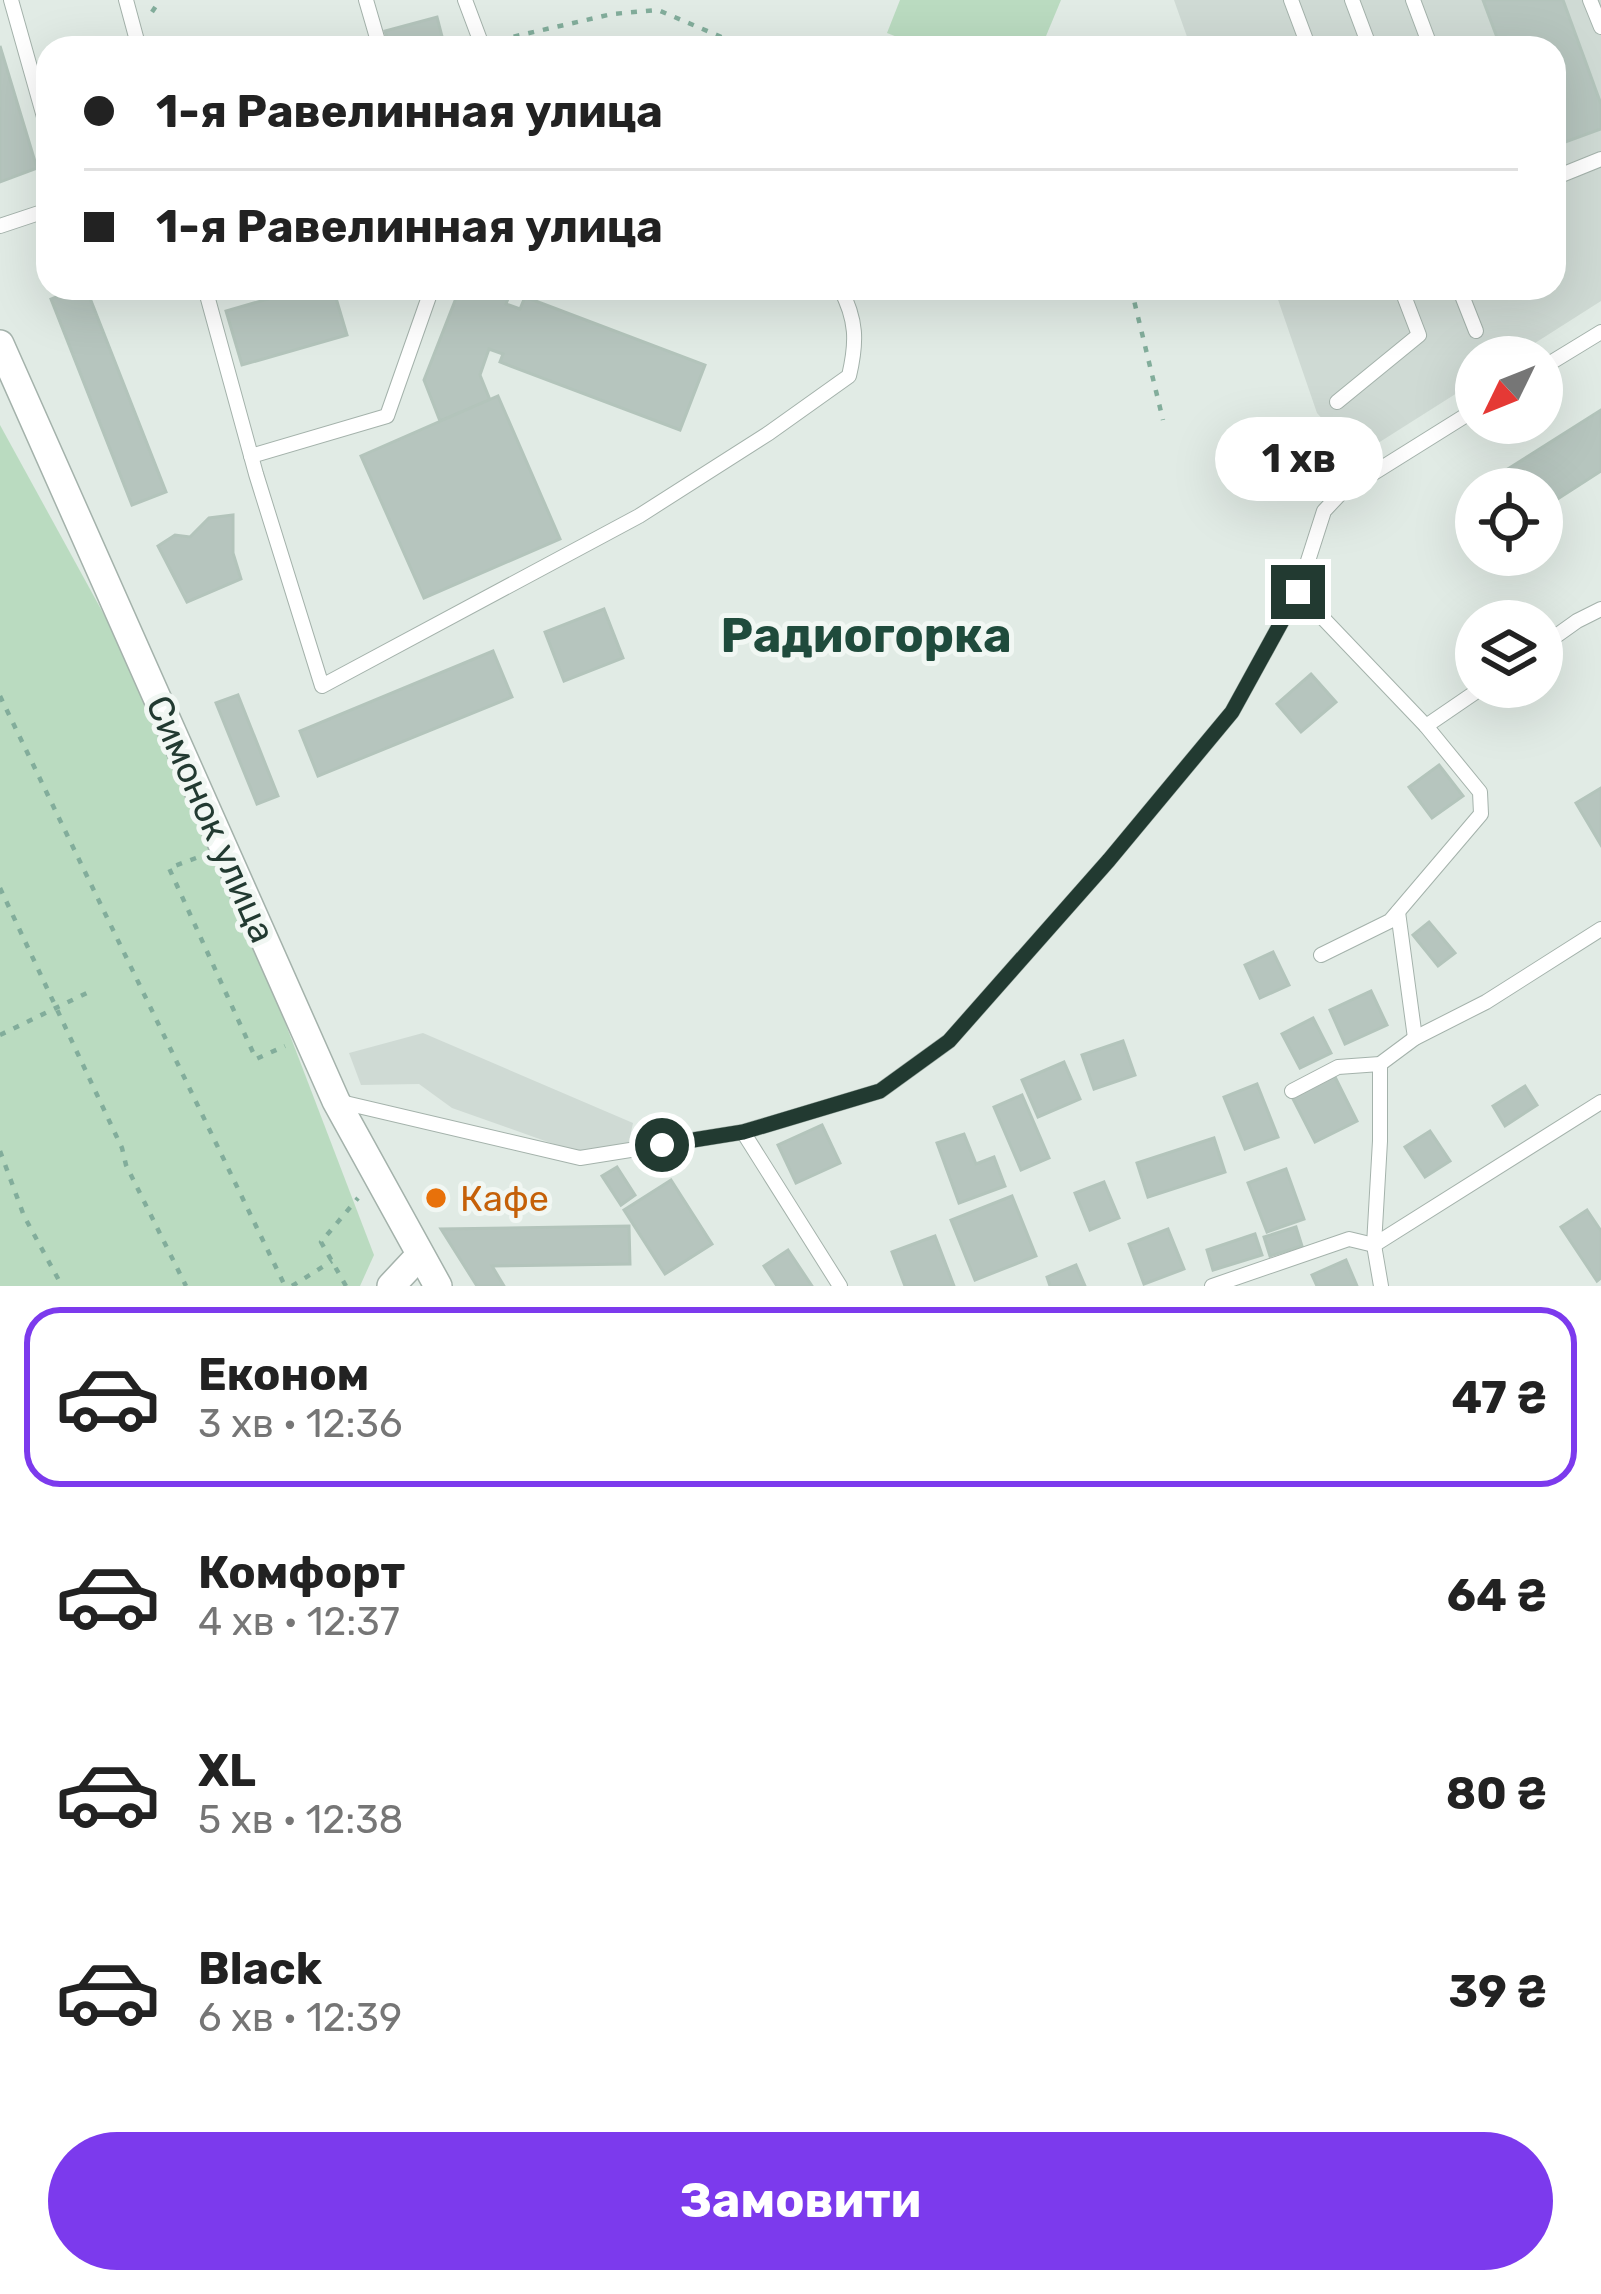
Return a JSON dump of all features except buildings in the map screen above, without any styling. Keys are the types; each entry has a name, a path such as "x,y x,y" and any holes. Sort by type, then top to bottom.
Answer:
{"street":[{"name":"Симонок улица","path":"0,345 336,1101 438,1286"},
{"path":"391,1286 420,1255"}],"lane":[{"path":"11,0 36,89"},
{"path":"126,0 136,36"},
{"path":"367,0 377,36"},
{"path":"465,0 479,36"},
{"path":"1291,0 1305,36"},
{"path":"1352,0 1366,36"},
{"path":"1413,0 1426,36"},
{"path":"1591,0 1601,27"},
{"path":"1566,173 1601,159"},
{"path":"0,226 36,214"},
{"path":"208,300 322,686 639,516 770,433 849,376 856,346 846,300"},
{"path":"251,456 387,416 428,300"},
{"path":"1336,402 1419,334 1406,300"},
{"path":"1464,300 1475,331"},
{"path":"1563,355 1601,332"},
{"path":"336,1101 580,1158 743,1132 880,1091 949,1041 1232,712 1298,592 1324,512 1340,494 1455,422"},
{"path":"1298,592 1426,726 1480,792 1481,814 1390,921 1321,955"},
{"path":"1563,631 1601,609"},
{"path":"1426,726 1455,706"},
{"path":"1398,912 1414,1038"},
{"path":"1292,1091 1338,1066 1380,1064 1414,1038 1486,1002 1601,929"},
{"path":"1380,1064 1374,1245 1381,1286"},
{"path":"1213,1286 1349,1239 1374,1245 1601,1102"},
{"path":"743,1132 841,1286"}],"path":[{"path":"523,36 612,14 658,10 719,36"},
{"path":"1134,300 1163,420"},
{"path":"1336,402 1323,439 1340,494"},
{"path":"0,695 288,1286 332,1262"},
{"path":"0,888 183,1284"},
{"path":"0,1035 93,990"},
{"path":"0,1151 24,1216 62,1286"},
{"path":"346,1286 321,1242 357,1199"}],"shaded area":[{"path":"1174,0 1601,0 1601,301 1546,336 1455,336 1455,394 1356,457 1317,413 1278,300 1566,300 1566,36 1187,36"},
{"path":"423,1033 633,1123 628,1147 576,1152 452,1108 419,1084 361,1085 349,1053"}],"green space":[{"path":"900,0 1061,0 1046,36 887,33"},
{"path":"0,425 187,766 374,1255 360,1286 0,1286"}],"place":[{"name":"Кафе","path":"436,1198"}],"district":[{"name":"Радиогорка","path":"866,635"}],"route":[{"path":"662,1145 743,1132 880,1091 949,1041 1232,712 1298,592"}]}
